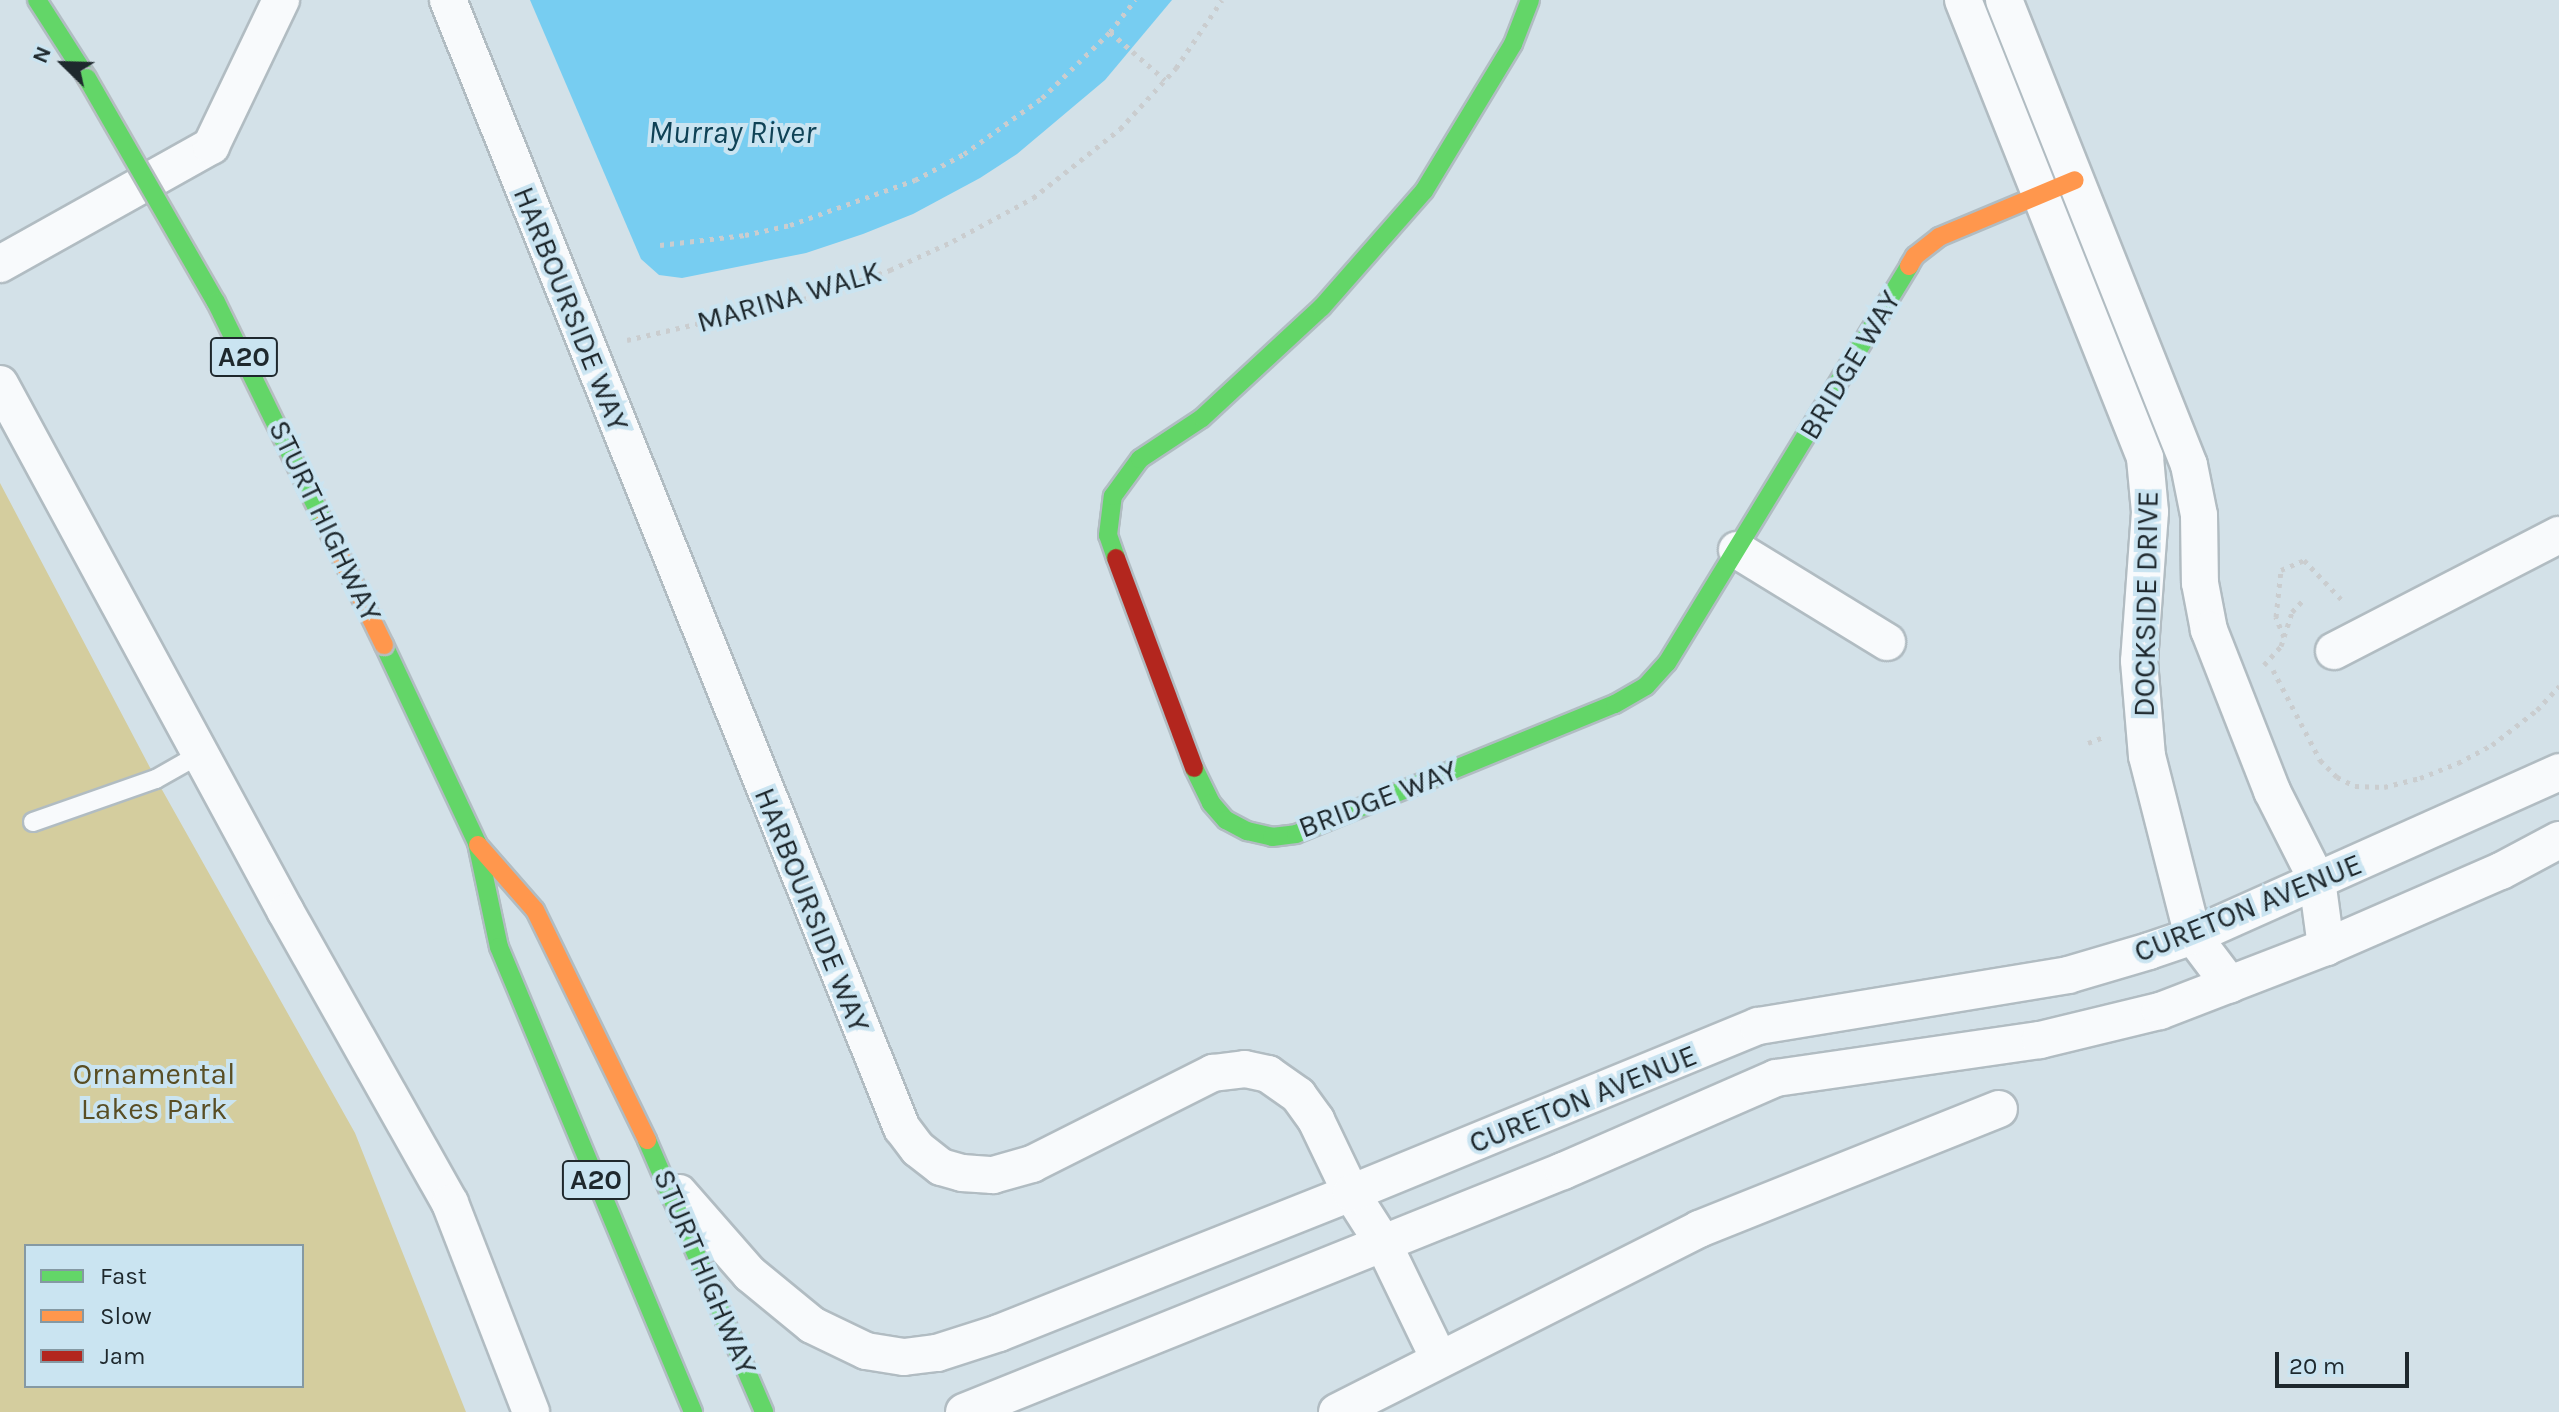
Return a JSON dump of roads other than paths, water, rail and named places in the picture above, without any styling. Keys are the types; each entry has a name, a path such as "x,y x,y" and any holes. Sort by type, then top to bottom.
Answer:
{"main road":[{"name":"STURT HIGHWAY","path":"37,0 87,78 216,302 477,843 499,947 693,1412"},
{"name":"BRIDGE WAY","path":"1530,0 1513,44 1424,191 1322,307 1202,418 1140,459 1113,496 1108,535 1143,633 1211,803 1226,820 1247,831 1272,837 1284,836 1325,822 1638,692 1667,663 1915,256 1939,237 2075,180"},
{"name":"STURT HIGHWAY","path":"477,843 535,910 665,1177 764,1412"}],"street":[{"path":"0,264 211,146 281,0"},
{"name":"HARBOURSIDE WAY","path":"448,0 902,1128 918,1149 941,1167 962,1173 993,1175 1032,1164 1201,1077 1224,1070 1253,1069 1278,1079 1304,1102 1351,1193 1383,1243 1439,1359"},
{"name":"DOCKSIDE DRIVE","path":"1963,0 2134,427 2148,471 2150,512 2141,607 2139,692 2153,787 2193,936 2230,985"},
{"name":"DOCKSIDE DRIVE","path":"2004,0 2189,465 2199,515 2200,583 2209,630 2272,791 2317,880 2326,947"},
{"path":"0,384 200,754 450,1203 531,1412"},
{"path":"2334,651 2559,535"},
{"path":"1737,550 1887,642"},
{"name":"CURETON AVENUE","path":"665,1177 750,1274 798,1315 850,1345 904,1357 937,1353 999,1333 1351,1193 1758,1026 2068,975 2193,936 2559,772"},
{"name":"CURETON AVENUE","path":"964,1412 1563,1171 1776,1078 2077,1033 2160,1011 2326,947 2501,871 2559,840"},
{"path":"1337,1412 1699,1229 1999,1109"}],"lane":[{"path":"33,822 156,779 200,754"}],"water":[{"name":"Murray River","path":"530,0 1172,0 1105,80 1017,154 980,178 913,214 863,234 806,253 682,278 659,275 641,259"}],"park label":[{"name":"Ornamental Lakes Park","path":"154,1091"}]}
